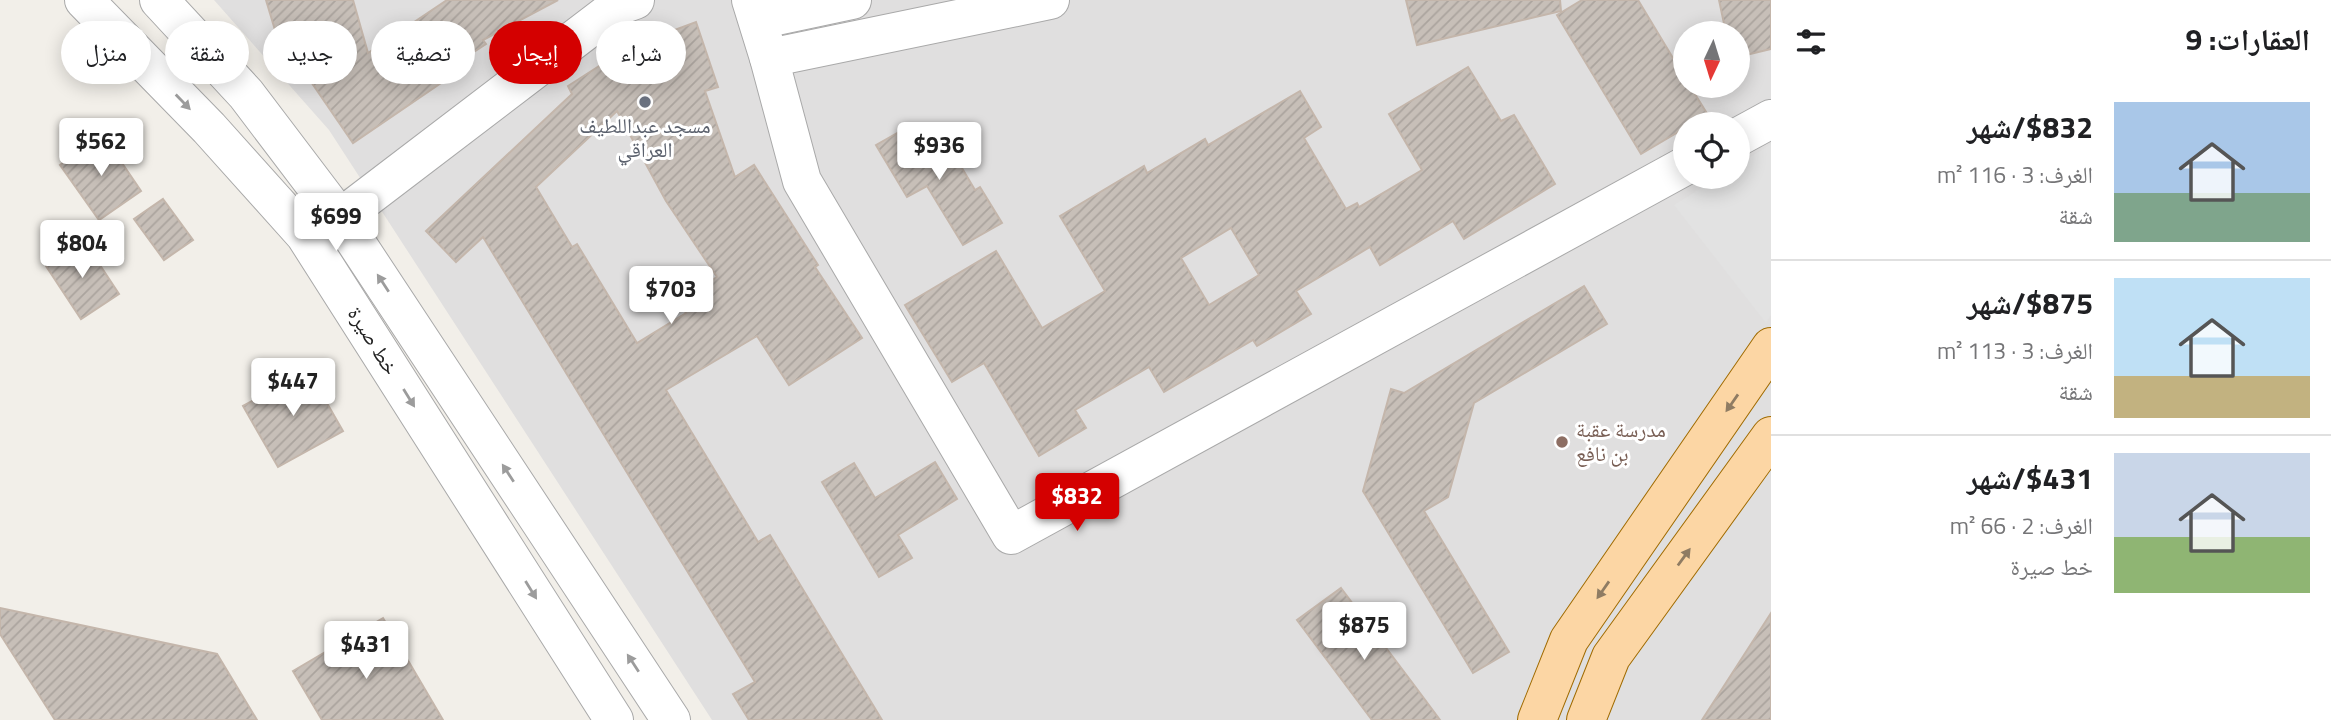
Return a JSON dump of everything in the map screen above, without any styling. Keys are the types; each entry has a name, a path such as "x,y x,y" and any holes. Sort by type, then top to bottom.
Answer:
{"main road":[{"path":"1537,720 1569,640 1771,347"},
{"path":"1586,720 1611,657 1771,436"}],"street":[{"name":"خط صيرة","path":"84,0 209,128 305,235 614,720"},
{"name":"خط صيرة","path":"159,0 246,94 340,218 671,720"},
{"path":"305,235 340,218 618,6 635,0"},
{"path":"852,0 755,10 802,181 1011,535 1673,173"},
{"path":"769,58 1050,0"},
{"path":"1750,130 1771,119"}],"shaded area":[{"path":"214,0 1771,0 1771,720 712,720 329,130 288,84 357,84 357,21 263,21 263,55 249,40 249,21 233,21"},
{"path":"1771,144 1771,315 1766,323 1674,205 1700,189 1750,189 1750,157"}],"building":[{"path":"266,0 353,0 368,53 371,51 371,84 440,84 353,143 313,84 357,84 357,21 272,21"},
{"path":"447,0 558,0 519,21 489,21 489,37 483,40 486,44 475,51 475,21 416,21"},
{"path":"1406,0 1560,0 1561,11 1417,45"},
{"path":"1582,0 1638,0 1673,58 1673,98 1697,98 1706,112 1673,112 1673,135 1641,154 1557,15"},
{"path":"1719,0 1771,0 1771,49 1750,54 1750,21 1723,21"},
{"path":"696,22 718,87 705,91 735,177 754,165 818,265 815,267 862,338 789,385 757,336 666,390 758,542 770,535 882,720 749,720 733,694 755,682 483,237 456,262 426,231 572,94 568,86 582,84 582,77 596,68 596,84 686,84 686,26","holes":["617,111 666,201 717,277 678,300 686,313 637,343 577,244 572,247 536,187"]},
{"path":"1468,67 1501,121 1514,115 1555,184 1464,239 1453,221 1380,265 1370,247 1296,291 1311,314 1257,346 1253,340 1164,392 1149,367 1075,410 1086,428 1039,456 984,363 952,382 905,305 996,251 1042,328 1105,291 1060,216 1144,166 1147,173 1205,139 1208,145 1300,91 1321,127 1304,138 1346,209 1357,203 1359,207 1422,170 1389,114","holes":["1231,228 1259,275 1209,305 1181,258"]},
{"path":"913,124 928,148 944,138 975,190 980,187 1002,223 963,245 927,186 907,197 876,145"},
{"path":"103,135 141,191 99,220 60,165"},
{"path":"163,199 193,240 164,260 134,219"},
{"path":"84,241 119,294 81,319 46,266"},
{"path":"1584,286 1607,324 1474,403 1448,497 1424,511 1509,652 1473,673 1363,491 1391,389 1404,393"},
{"path":"308,370 343,431 278,467 243,406"},
{"path":"935,462 957,499 898,535 912,558 879,577 822,482 854,463 875,498"},
{"path":"1341,588 1440,720 1372,720 1297,620"},
{"path":"0,608 217,654 257,720 55,720 0,634"},
{"path":"1771,613 1771,720 1702,720"},
{"path":"383,618 443,720 322,720 293,671"}],"place":[{"name":"مسجد عبداللطيف العراقي","path":"645,102"},
{"name":"مدرسة عقبة بن نافع","path":"1562,442"}]}
